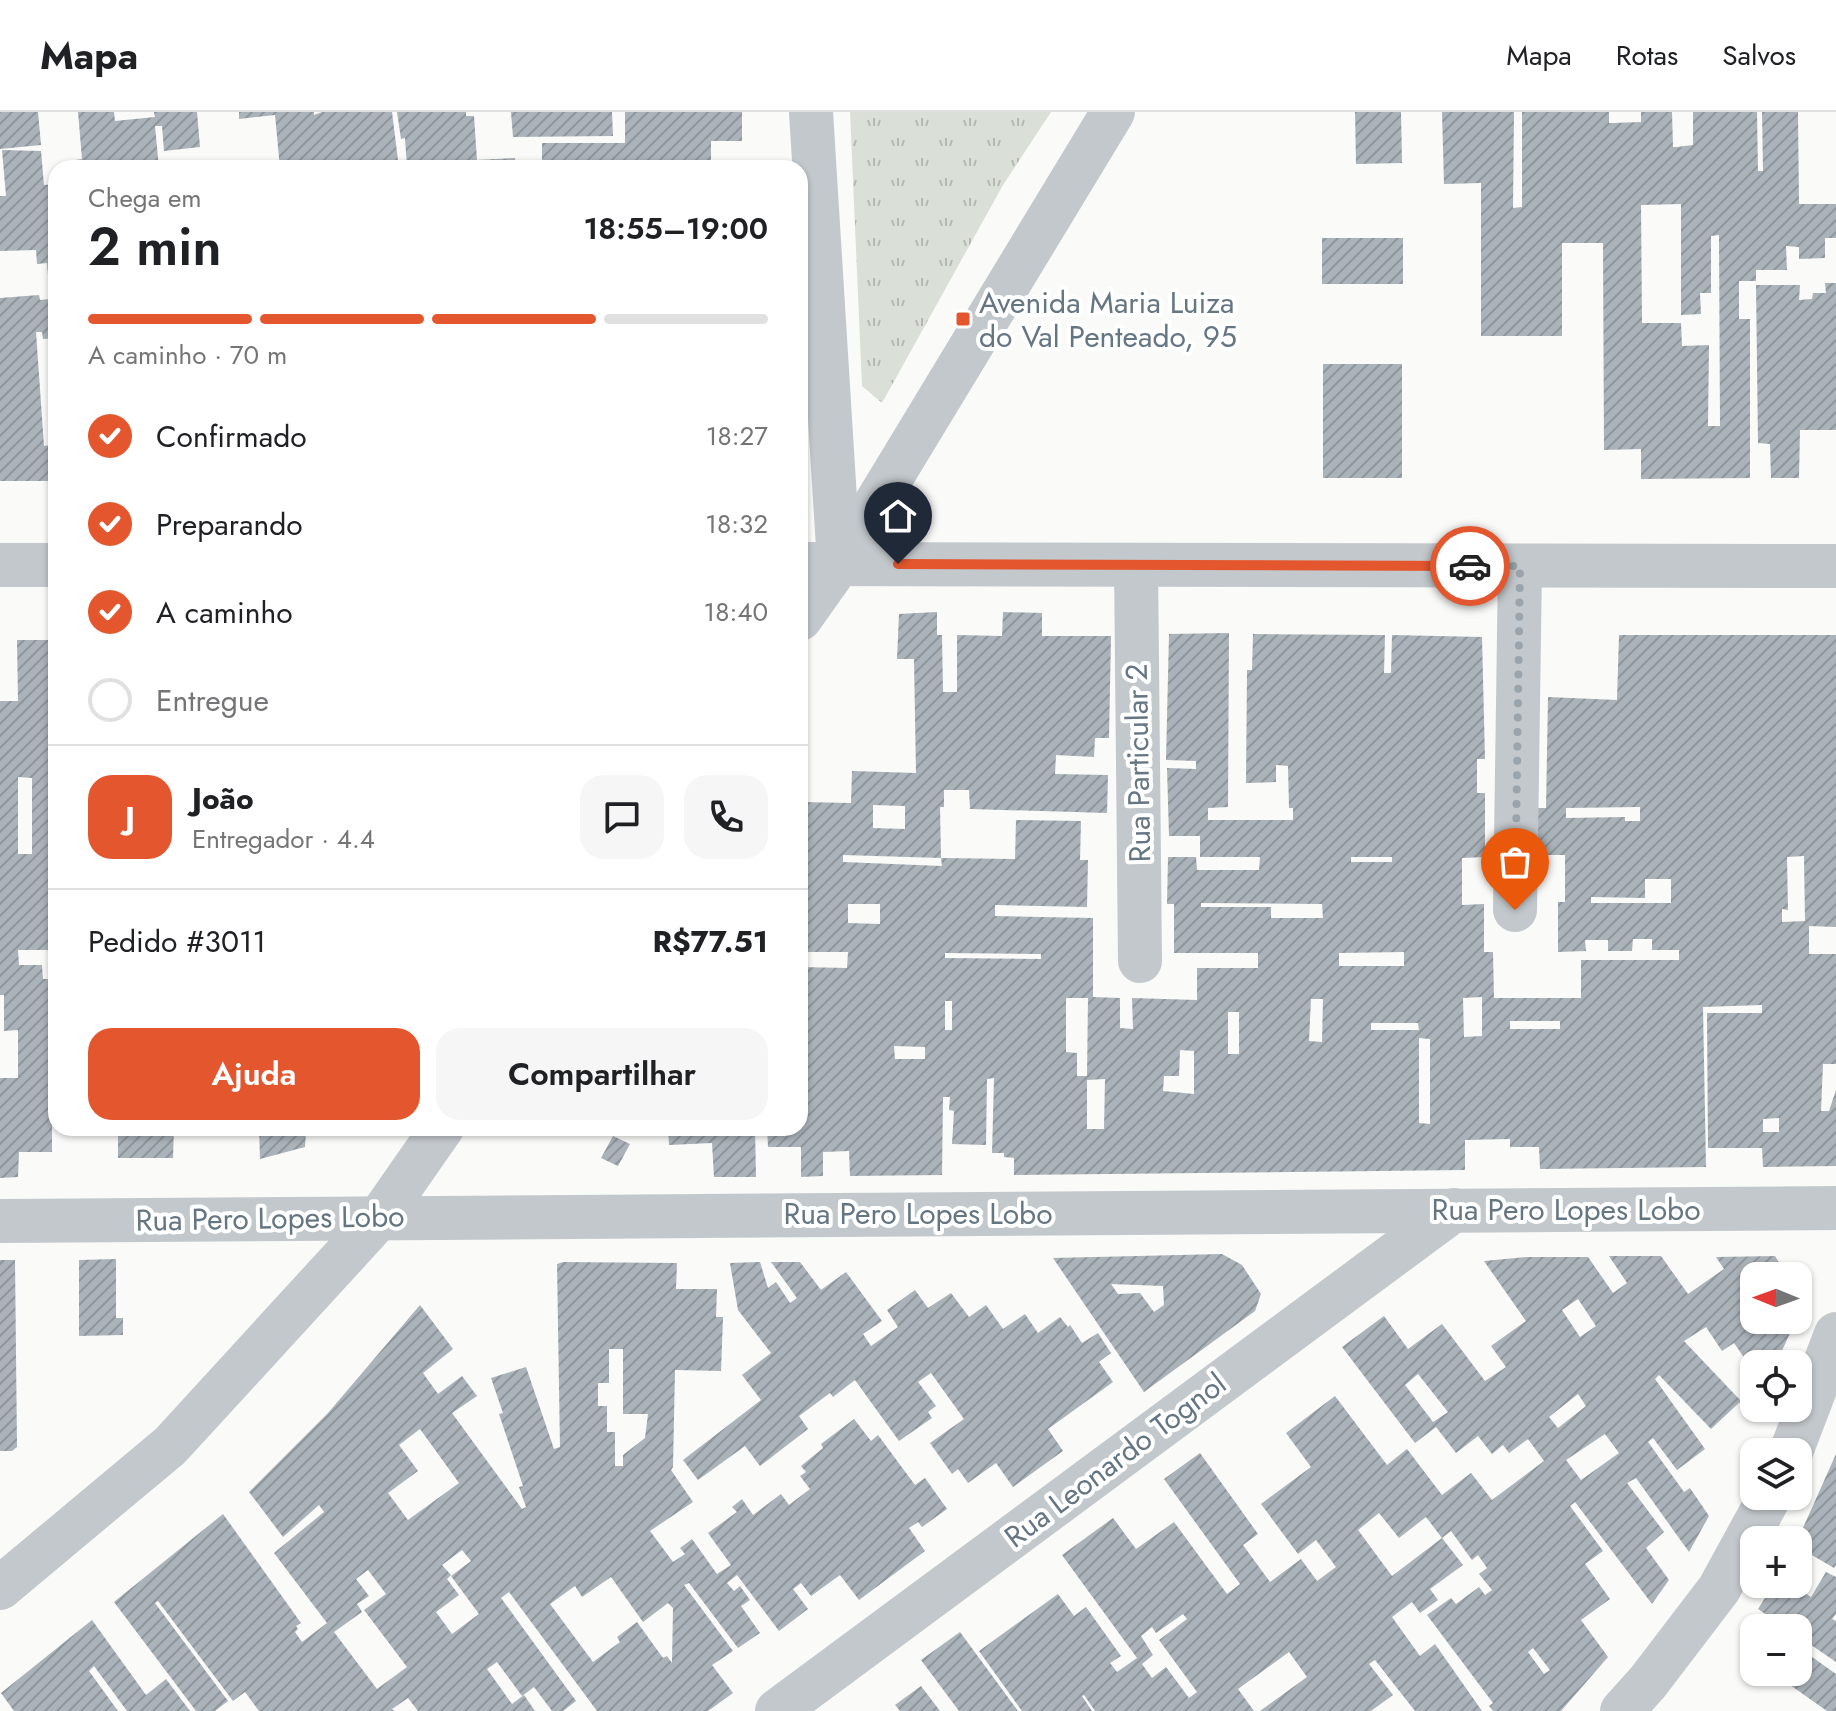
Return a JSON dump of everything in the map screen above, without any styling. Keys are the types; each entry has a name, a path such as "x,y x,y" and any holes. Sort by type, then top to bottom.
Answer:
{"street":[{"path":"811,112 819,564"},
{"path":"808,596 819,564 1113,112"},
{"path":"819,564 1836,566"},
{"path":"0,565 48,565"},
{"name":"Rua Particular 2","path":"1136,565 1140,961"},
{"path":"1515,910 1520,566"},
{"path":"0,1588 170,1446 380,1217 436,1136"},
{"name":"Rua Pero Lopes Lobo","path":"0,1221 1836,1208"},
{"name":"Rua Leonardo Tognol","path":"777,1711 1454,1210"},
{"path":"1796,1438 1836,1334"},
{"path":"1622,1711 1719,1589 1762,1510"}],"green space":[{"path":"850,112 1051,112 1003,185 882,403 862,386"}],"building":[{"path":"0,112 38,112 41,145 0,149"},
{"path":"78,112 114,112 115,121 155,117 154,112 197,112 200,147 164,151 162,126 155,126 158,160 76,160 82,159"},
{"path":"239,112 314,112 314,115 322,112 392,112 398,160 279,160 275,115 239,119"},
{"path":"397,112 466,112 466,116 474,116 477,160 406,160 405,138 401,139"},
{"path":"511,112 612,112 613,136 513,137"},
{"path":"625,112 742,112 742,141 711,141 711,160 542,160 542,143 625,143"},
{"path":"1355,112 1401,112 1402,163 1356,164"},
{"path":"1442,112 1514,112 1513,208 1522,207 1522,112 1609,112 1609,123 1613,123 1641,122 1641,112 1672,112 1673,147 1677,147 1693,145 1693,112 1757,112 1758,171 1763,171 1762,112 1798,112 1799,204 1836,204 1836,238 1825,238 1825,258 1799,259 1799,247 1786,246 1787,270 1756,270 1756,281 1739,281 1739,319 1750,319 1750,478 1641,479 1641,449 1604,450 1603,243 1562,243 1562,336 1481,336 1481,183 1444,184","holes":["1681,204 1681,315 1701,314 1700,293 1711,293 1711,236 1719,235 1720,426 1708,426 1709,345 1682,346 1681,323 1642,323 1641,205"]},
{"path":"2,150 41,151 44,185 48,185 48,275 47,263 37,264 36,250 0,251 0,196 6,196"},
{"path":"1322,238 1403,238 1403,284 1322,284"},
{"path":"1825,283 1836,283 1836,430 1800,430 1799,478 1771,478 1770,444 1758,443 1756,285 1800,285 1799,300 1812,299 1813,293 1826,293"},
{"path":"39,295 40,300 48,299 48,339 43,339 42,332 36,332 44,446 48,445 48,481 0,481 0,298"},
{"path":"1323,364 1402,364 1402,478 1323,478"},
{"path":"937,612 937,635 942,635 943,692 957,692 957,635 1002,636 1003,612 1042,613 1042,636 1111,636 1109,738 1095,738 1094,757 1056,755 1055,774 1108,775 1107,813 970,809 969,790 944,790 944,807 940,807 941,858 1015,859 1016,820 1081,821 1080,860 1088,860 1087,907 995,905 995,916 1093,918 1093,997 1120,998 1120,1028 1133,1029 1132,998 1197,1000 1197,968 1258,968 1258,953 1174,953 1174,904 1167,904 1168,857 1196,857 1197,870 1259,870 1260,857 1200,857 1200,836 1169,836 1167,768 1196,769 1196,761 1166,760 1169,634 1229,633 1228,807 1208,808 1208,820 1293,820 1293,808 1289,808 1288,766 1276,765 1276,782 1246,783 1247,670 1252,670 1253,634 1385,635 1384,673 1391,673 1392,635 1482,637 1485,759 1477,759 1477,793 1485,793 1485,857 1462,858 1462,905 1484,904 1484,952 1493,952 1494,998 1581,998 1581,960 1679,960 1679,950 1652,950 1652,939 1633,939 1632,951 1608,951 1608,940 1585,940 1586,951 1558,952 1558,902 1565,902 1565,855 1537,855 1537,808 1546,808 1548,697 1617,700 1619,635 1836,635 1836,927 1809,926 1809,954 1836,954 1836,1064 1823,1064 1821,1111 1829,1111 1836,1090 1836,1166 1763,1167 1762,1148 1708,1148 1707,1013 1762,1013 1762,1005 1703,1007 1706,1167 1540,1169 1539,1147 1510,1147 1510,1139 1465,1140 1465,1170 1014,1175 1014,1158 1004,1157 1004,1153 992,1153 994,1078 987,1079 986,1145 952,1144 954,1111 949,1110 950,1097 943,1097 942,1175 850,1176 849,1151 823,1152 823,1176 801,1177 801,1147 768,1147 767,1136 808,1136 808,967 847,968 848,952 808,952 808,802 851,803 852,771 916,773 914,659 897,659 899,614","holes":["873,805 905,806 905,829 873,828","1640,807 1640,821 1625,821 1625,817 1566,818 1566,808","843,855 941,858 942,866 843,862","1804,856 1805,921 1782,922 1782,909 1788,910 1787,857","1351,857 1392,857 1392,862 1351,862","1645,879 1671,879 1671,903 1591,903 1591,897 1645,898","1201,903 1322,904 1323,918 1271,918 1271,907 1201,907","848,904 880,904 880,924 848,923","1404,952 1404,966 1339,966 1339,953","945,953 1041,954 1041,959 945,958","1482,997 1482,1036 1464,1037 1463,998","1066,998 1088,998 1087,1076 1077,1076 1077,1053 1066,1052","1311,999 1323,999 1322,1042 1309,1041","945,1001 952,1001 952,1030 945,1030","1228,1012 1239,1012 1239,1054 1228,1054","1510,1021 1560,1021 1560,1029 1510,1029","1371,1023 1418,1023 1419,1030 1371,1030","1419,1038 1430,1039 1430,1124 1419,1123","894,1046 925,1047 925,1059 895,1059","1180,1050 1194,1051 1194,1094 1163,1091 1164,1076 1179,1076","1105,1079 1104,1129 1087,1129 1087,1080","1779,1118 1779,1132 1763,1132 1763,1119"]},
{"path":"17,640 48,640 48,950 18,950 19,965 42,965 43,979 48,979 48,1136 52,1136 52,1152 19,1152 18,1177 0,1178 0,1078 18,1078 18,1030 4,1031 4,995 0,995 0,701 18,701","holes":["18,777 32,778 32,854 18,854"]},
{"path":"118,1136 174,1136 173,1158 118,1158"},
{"path":"259,1136 306,1136 305,1147 260,1159"},
{"path":"613,1136 630,1144 618,1166 601,1158"},
{"path":"668,1136 755,1136 756,1177 714,1177 712,1143 669,1145"},
{"path":"1222,1254 1242,1265 1261,1294 1255,1311 1144,1392 1053,1258","holes":["1111,1284 1163,1286 1164,1305 1154,1312 1140,1293 1118,1294"]},
{"path":"1609,1256 1661,1256 1688,1294 1724,1269 1716,1257 1775,1256 1779,1262 1740,1262 1740,1334 1790,1334 1782,1350 1740,1352 1734,1343 1722,1351 1706,1327 1684,1341 1740,1402 1711,1429 1659,1375 1655,1379 1705,1449 1677,1470 1653,1438 1648,1442 1684,1492 1690,1488 1709,1516 1689,1552 1636,1478 1627,1483 1664,1532 1646,1548 1669,1580 1652,1604 1575,1502 1570,1506 1603,1551 1585,1564 1610,1599 1581,1620 1608,1657 1561,1711 1493,1711 1489,1706 1493,1703 1427,1615 1451,1598 1456,1604 1479,1587 1485,1595 1492,1590 1479,1574 1487,1568 1478,1555 1472,1560 1451,1531 1442,1538 1463,1565 1430,1589 1438,1600 1420,1613 1412,1602 1392,1617 1420,1656 1435,1644 1482,1711 1415,1711 1375,1660 1369,1664 1393,1695 1371,1711 1260,1711 1307,1677 1289,1652 1238,1689 1254,1711 1095,1711 1084,1695 1092,1711 1022,1711 979,1651 1058,1594 1074,1616 1086,1607 1121,1656 1110,1663 1117,1672 1137,1658 1062,1555 1113,1518 1136,1549 1174,1522 1227,1594 1240,1584 1164,1479 1200,1453 1258,1534 1243,1545 1270,1582 1301,1559 1317,1581 1336,1567 1316,1540 1298,1554 1261,1504 1311,1467 1286,1433 1335,1396 1387,1465 1407,1449 1442,1495 1471,1473 1492,1500 1544,1461 1528,1439 1509,1453 1503,1445 1492,1454 1478,1436 1456,1453 1436,1427 1415,1443 1342,1347 1384,1316 1408,1349 1442,1324 1485,1381 1506,1367 1491,1346 1526,1321 1484,1261 1588,1257 1613,1293 1627,1283","holes":["1578,1299 1596,1326 1580,1337 1562,1310","1418,1374 1448,1412 1433,1422 1405,1385","1578,1394 1586,1406 1558,1428 1549,1417","1605,1434 1619,1453 1581,1480 1566,1460","1379,1513 1399,1538 1426,1517 1442,1538 1392,1576 1358,1530","1183,1614 1187,1619 1159,1640 1197,1692 1189,1698 1166,1667 1152,1678 1142,1664 1153,1655 1141,1636 1152,1627 1156,1633","1533,1648 1550,1670 1544,1674 1528,1652"]},
{"path":"116,1259 116,1318 123,1318 123,1335 79,1336 79,1260"},
{"path":"0,1260 15,1260 17,1447 12,1451 0,1451"},
{"path":"760,1262 768,1288 776,1282 790,1303 797,1298 771,1262 800,1262 821,1290 846,1272 882,1321 863,1334 871,1346 898,1327 887,1310 915,1290 928,1308 951,1293 969,1317 986,1305 1003,1329 1025,1314 1038,1333 1060,1317 1068,1327 1070,1325 1082,1343 1098,1333 1111,1353 1099,1362 1113,1382 1048,1429 1063,1451 1013,1487 996,1463 968,1483 958,1469 952,1474 930,1443 964,1419 931,1373 918,1382 936,1406 928,1412 932,1418 899,1441 855,1380 833,1397 830,1393 799,1416 808,1429 760,1466 745,1446 698,1480 683,1460 761,1400 742,1375 771,1353 738,1310 730,1263"},
{"path":"677,1263 676,1289 717,1289 716,1317 723,1317 721,1371 675,1370 671,1470 693,1502 650,1531 673,1562 685,1554 680,1548 692,1539 717,1574 731,1565 708,1533 737,1512 732,1507 742,1499 753,1515 781,1494 789,1505 810,1489 800,1476 806,1472 801,1466 823,1448 821,1444 854,1419 871,1441 878,1435 915,1485 925,1478 947,1509 922,1527 918,1522 909,1528 925,1551 859,1600 840,1575 811,1596 801,1583 793,1589 808,1609 779,1631 737,1575 727,1583 734,1591 740,1586 750,1600 741,1606 760,1633 738,1648 689,1583 684,1585 733,1651 712,1665 733,1693 708,1711 597,1711 509,1592 501,1598 576,1701 563,1711 552,1711 534,1687 522,1696 497,1662 487,1669 512,1704 524,1695 535,1711 418,1711 408,1698 392,1709 394,1711 259,1711 245,1692 233,1701 158,1601 155,1603 228,1701 215,1711 196,1711 114,1602 223,1514 301,1623 296,1626 298,1629 295,1632 302,1642 327,1623 274,1553 324,1512 319,1505 283,1537 249,1492 328,1413 420,1305 453,1349 423,1373 438,1394 462,1376 477,1396 452,1413 522,1509 526,1507 519,1487 523,1486 499,1414 503,1413 491,1378 526,1367 554,1449 560,1447 557,1264","holes":["609,1349 623,1349 623,1414 648,1414 645,1438 623,1455 623,1466 615,1466 615,1432 607,1432 607,1406 598,1406 598,1383 609,1383","420,1429 459,1483 408,1520 388,1493 418,1471 399,1445","462,1550 471,1561 451,1576 479,1614 452,1634 436,1612 459,1595 447,1579 451,1575 442,1565","368,1570 386,1594 364,1610 407,1667 377,1689 334,1632 362,1612 357,1604 369,1596 356,1579","611,1577 643,1622 668,1603 673,1608 672,1663 667,1656 663,1658 637,1622 617,1637 620,1642 593,1662 550,1604 575,1586 582,1597"]},
{"path":"1836,1454 1834,1568 1812,1555 1812,1526 1804,1526"},
{"path":"1826,1572 1836,1577 1836,1614 1832,1619 1836,1621 1836,1662 1812,1646 1812,1614 1765,1614 1758,1609 1765,1598 1812,1598"},
{"path":"92,1620 146,1695 166,1679 190,1711 127,1711 94,1666 89,1671 118,1711 14,1711 1,1693"},
{"path":"960,1632 1018,1711 959,1711 921,1660"},
{"path":"1812,1657 1836,1674 1836,1711 1827,1711 1792,1686 1812,1686"},
{"path":"921,1686 940,1711 900,1711 895,1705"}],"way so far":[{"path":"1470,566 1520,566 1515,910"}],"place":[{"name":"Avenida Maria Luiza do Val Penteado, 95","path":"963,319"}],"route":[{"path":"898,564 1470,566"}]}
